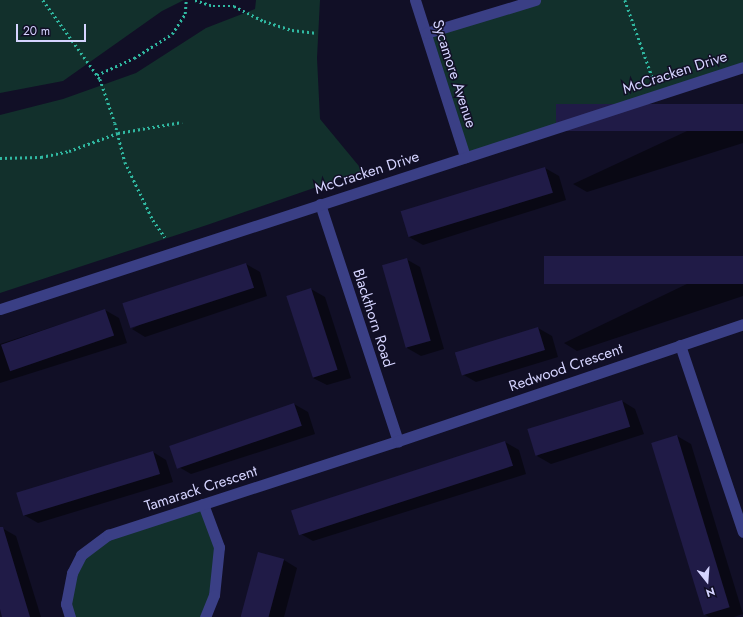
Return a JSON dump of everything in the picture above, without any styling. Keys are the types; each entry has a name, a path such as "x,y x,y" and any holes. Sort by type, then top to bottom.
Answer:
{"street":[{"name":"Sycamore Avenue","path":"415,0 465,157"},
{"path":"426,33 535,0"},
{"name":"McCracken Drive","path":"0,308 743,67"},
{"name":"Blackthorn Road","path":"320,204 398,441"},
{"name":"Redwood Crescent","path":"398,441 743,324"},
{"path":"680,345 743,532"},
{"name":"Tamarack Crescent","path":"70,617 66,604 72,574 81,555 108,535 398,441"},
{"path":"203,504 219,547 214,596 205,617"}],"path":[{"path":"43,0 98,75 118,133 124,162 153,220 176,251"},
{"path":"98,75 134,58 172,34 185,14 186,0"},
{"path":"195,0 214,6 234,6 264,21 292,30 315,33"},
{"path":"626,0 658,94"},
{"path":"0,158 41,157 69,151 118,133 182,122"}],"green space":[{"path":"0,0 184,0 162,11 63,81 0,93"},
{"path":"256,0 320,0 317,58 320,119 363,171 207,225 0,293 0,115 63,99 136,73 206,28 255,9"},
{"path":"535,0 743,0 743,67 465,157 426,33"},
{"path":"203,504 219,547 205,617 70,617 72,573 81,555 108,535"}],"building":[{"path":"556,104 743,104 743,131 556,131"},
{"path":"545,167 553,193 408,237 401,211"},
{"path":"544,256 743,256 743,284 544,284"},
{"path":"407,258 431,341 406,348 382,265"},
{"path":"246,263 254,288 130,328 122,303"},
{"path":"311,288 338,370 313,378 286,296"},
{"path":"105,309 114,335 10,371 1,345"},
{"path":"538,327 545,350 462,375 455,352"},
{"path":"622,400 630,427 536,456 527,429"},
{"path":"294,403 302,426 177,469 169,446"},
{"path":"677,435 730,607 704,615 651,443"},
{"path":"505,441 513,466 299,535 291,511"},
{"path":"153,451 160,474 23,516 16,493"},
{"path":"0,527 3,527 30,617 2,617 0,609"},
{"path":"258,552 284,559 269,617 241,617"}]}
